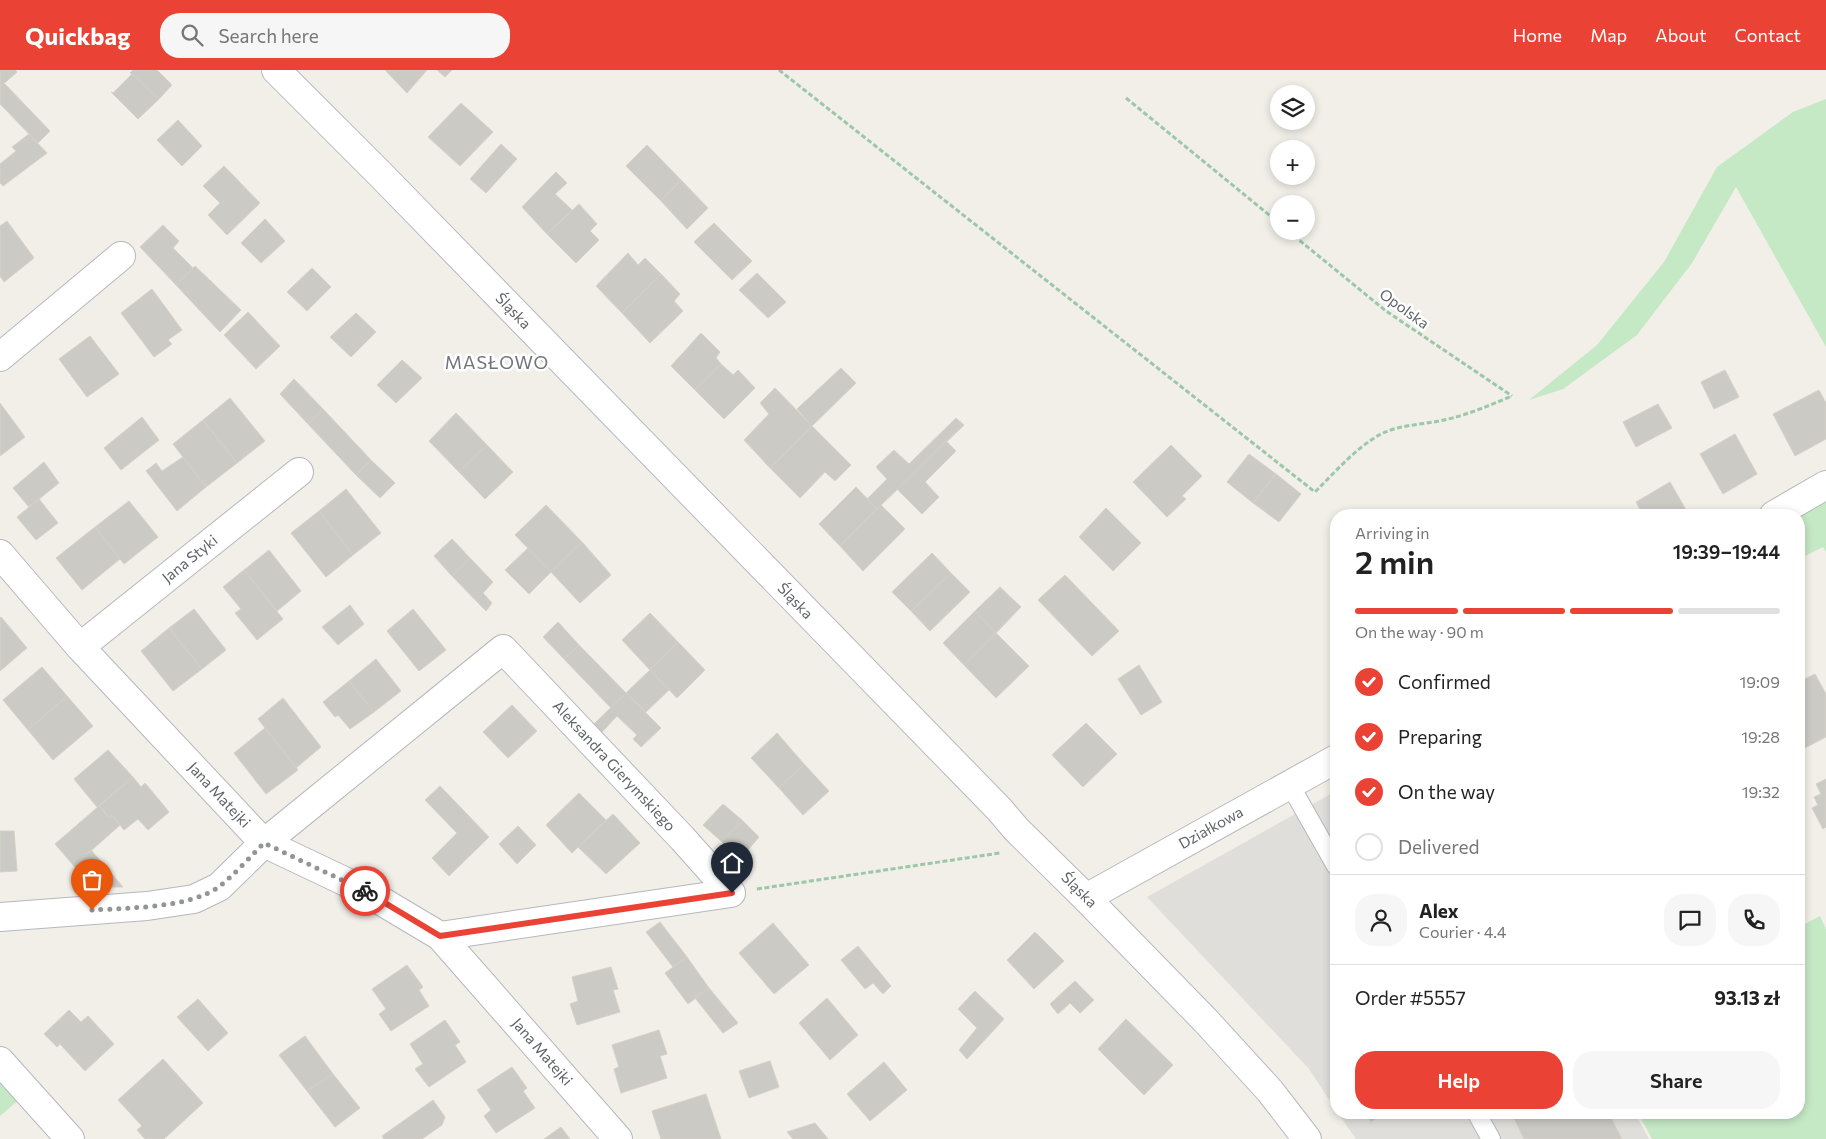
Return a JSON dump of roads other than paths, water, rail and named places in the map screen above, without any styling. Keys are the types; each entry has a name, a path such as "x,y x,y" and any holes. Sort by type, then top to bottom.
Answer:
{"street":[{"name":"Śląska","path":"276,70 389,183 1000,810 1016,829 1206,1021 1270,1091 1307,1139"},
{"path":"0,357 121,256"},
{"name":"Jana Styki","path":"80,647 299,472"},
{"path":"1784,509 1826,485"},
{"name":"Jana Matejki","path":"0,554 80,647 264,843 361,889 440,936 618,1139"},
{"name":"Aleksandra Gierymskiego","path":"264,843 503,649 732,893 440,936"},
{"name":"Działkowa","path":"1086,898 1330,762"},
{"path":"0,917 147,906 194,899 218,887 264,843"},
{"path":"0,1061 70,1139"}],"lane":[{"path":"1290,785 1330,855"},
{"path":"1480,1119 1491,1139"}],"district":[{"name":"MASŁOWO","path":"497,363"}]}
